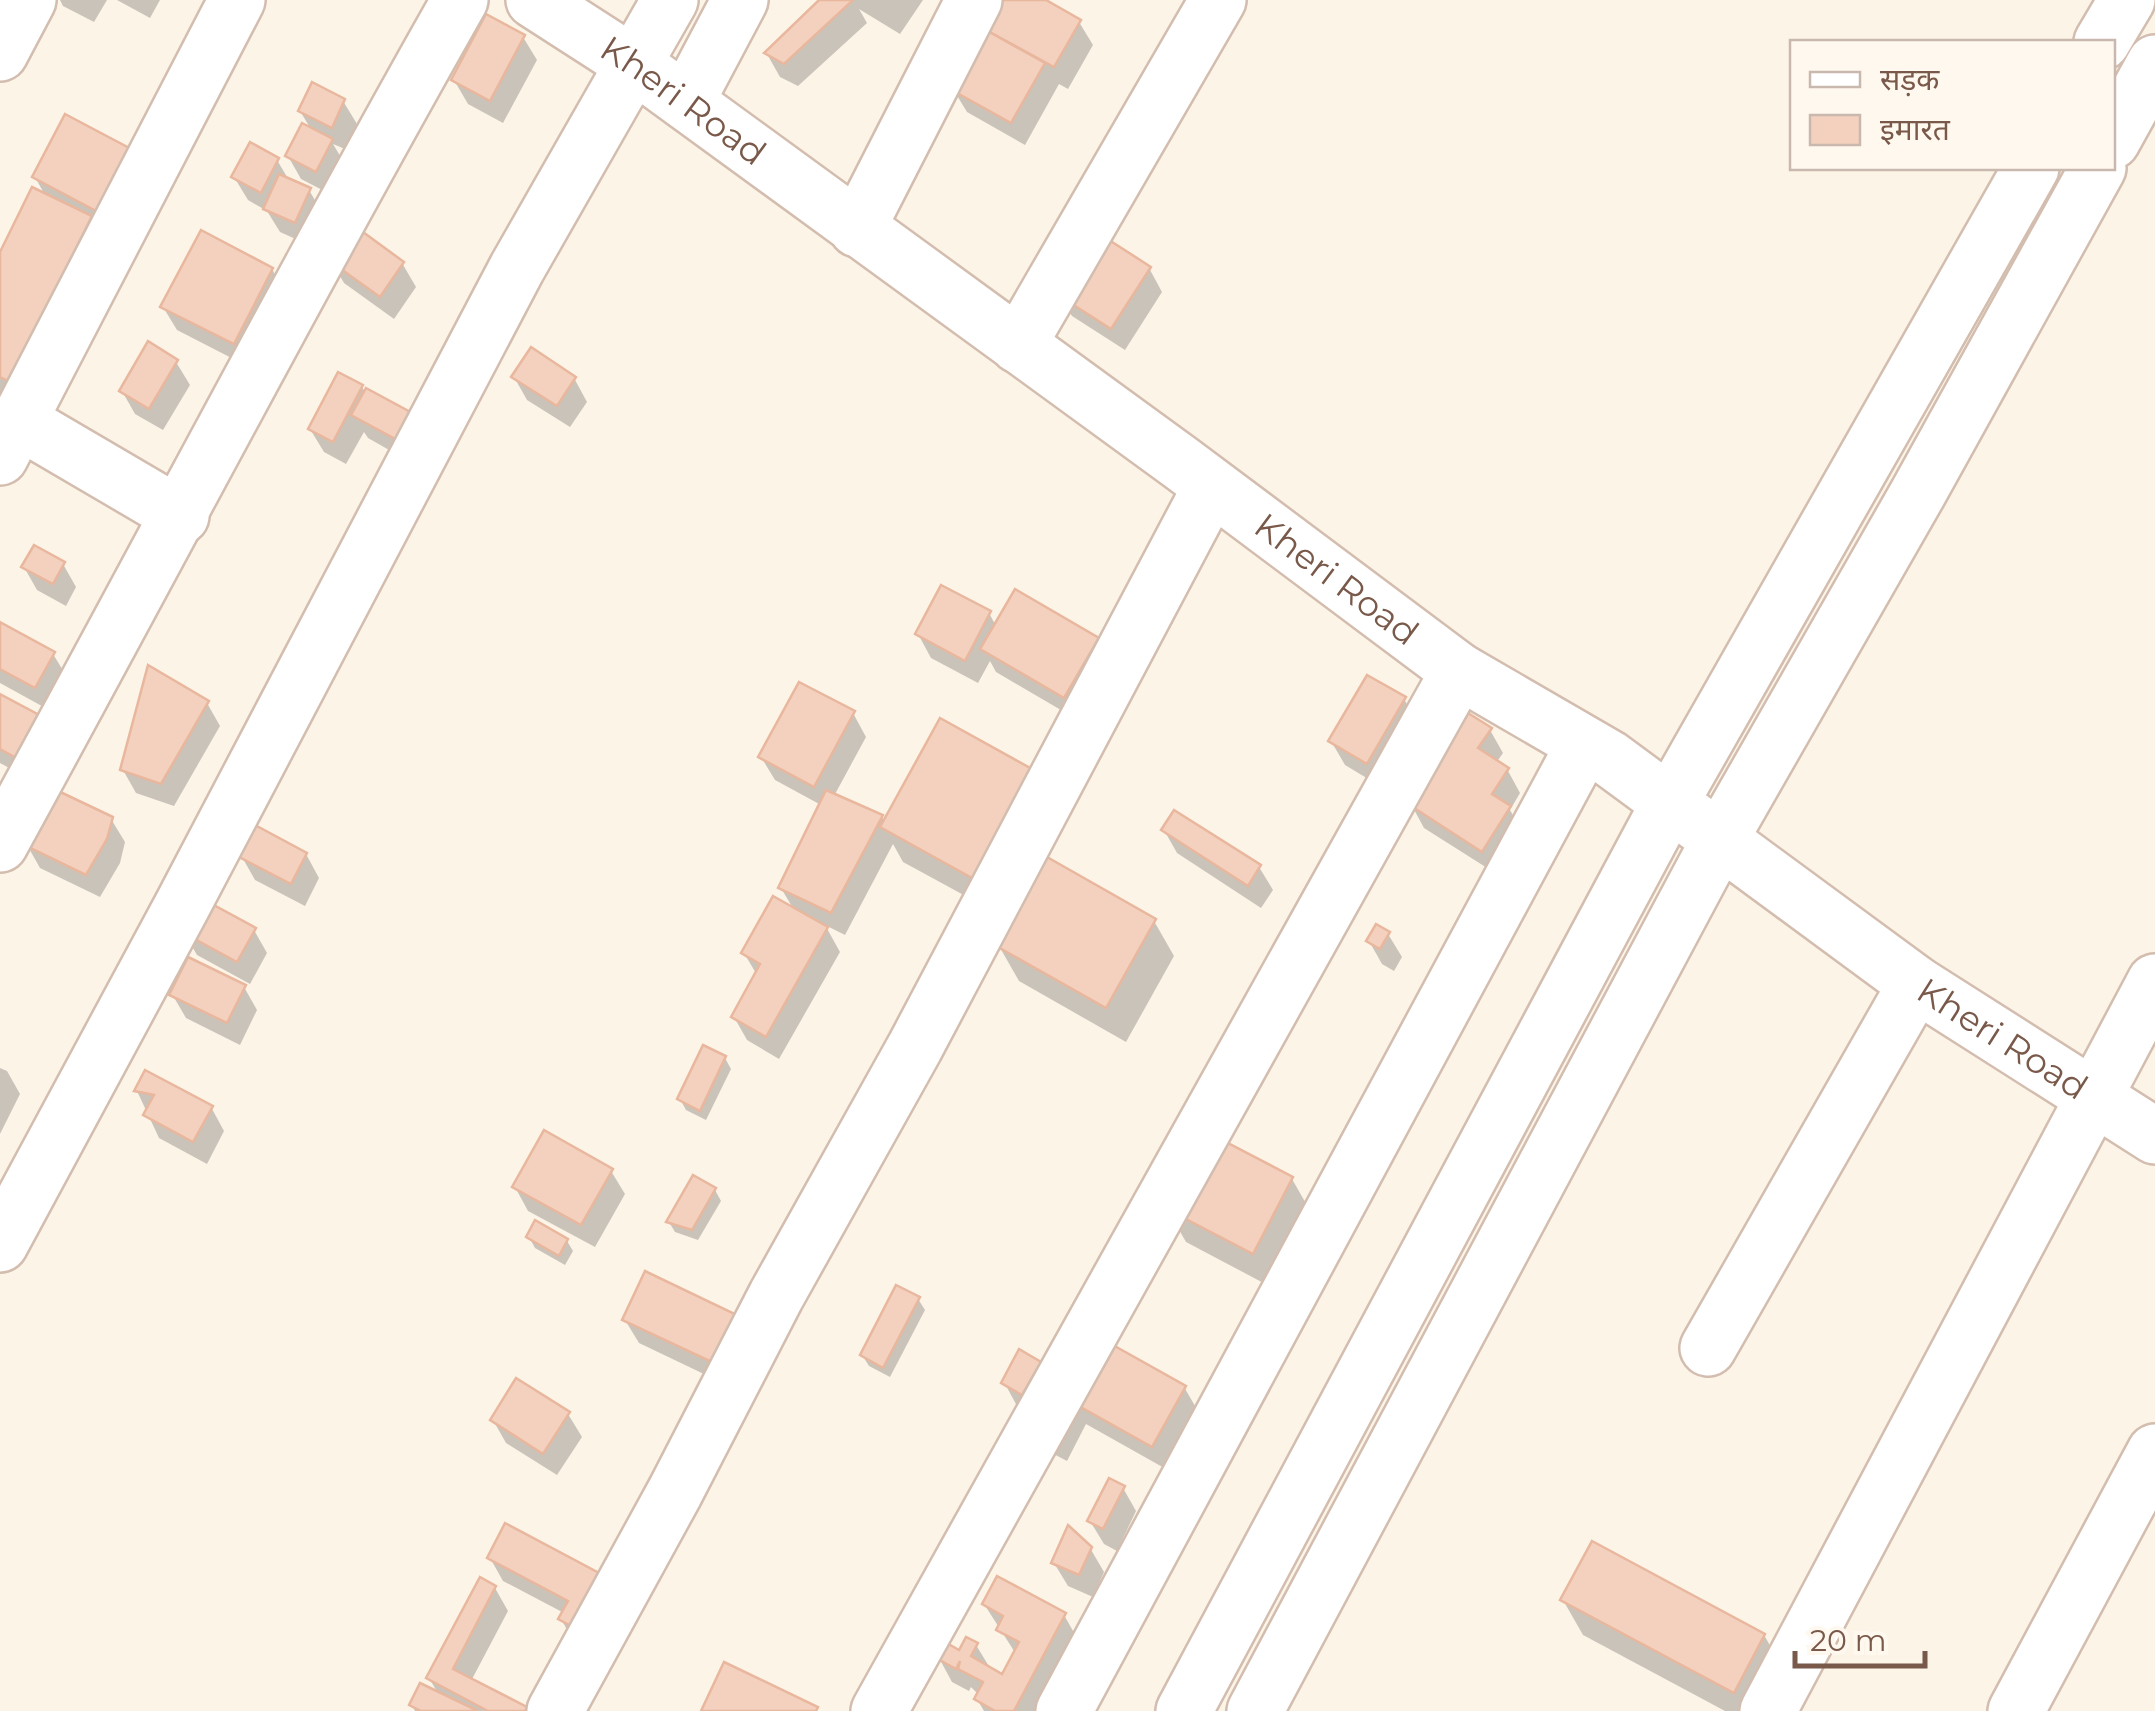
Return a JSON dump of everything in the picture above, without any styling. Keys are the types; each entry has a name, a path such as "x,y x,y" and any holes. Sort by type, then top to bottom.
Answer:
{"street":[{"path":"0,53 28,0"},
{"path":"181,516 10,439 238,0"},
{"path":"0,844 181,516 353,189 460,0"},
{"name":"Kheri Road","path":"534,0 636,65 1459,671 1609,758 1916,984 2155,1136"},
{"path":"0,1244 517,268 670,0"},
{"path":"686,102 740,0"},
{"path":"857,229 974,0"},
{"path":"1018,345 1218,0"},
{"path":"2103,40 2126,0"},
{"path":"2115,136 2155,64"},
{"path":"1184,1711 1670,804 2030,170"},
{"path":"1255,1711 1720,838 2097,170"},
{"path":"555,1711 776,1296 915,1047 1211,487"},
{"path":"880,1711 1459,671"},
{"path":"1064,1711 1584,745"},
{"path":"1768,1711 2155,982"},
{"path":"1708,1348 1916,984"},
{"path":"2016,1711 2155,1452"}],"building":[{"path":"819,0 853,0 784,64 764,53"},
{"path":"988,0 1046,0 1081,20 1054,67 984,29"},
{"path":"486,14 525,35 490,101 451,80"},
{"path":"984,29 1045,63 1011,123 950,89"},
{"path":"312,82 345,99 332,128 298,111"},
{"path":"65,114 133,150 100,213 32,177"},
{"path":"302,123 333,139 316,172 285,156"},
{"path":"250,142 279,158 261,193 231,177"},
{"path":"279,174 311,188 295,223 263,209"},
{"path":"32,187 92,216 10,382 0,377 0,252"},
{"path":"352,224 404,262 380,297 327,259"},
{"path":"201,230 273,268 234,344 160,307"},
{"path":"1095,231 1151,267 1111,329 1055,293"},
{"path":"148,341 178,360 149,409 119,391"},
{"path":"531,347 576,377 557,406 511,377"},
{"path":"338,372 363,385 333,442 308,429"},
{"path":"366,388 414,414 399,441 351,415"},
{"path":"34,545 65,562 53,584 21,567"},
{"path":"941,585 991,611 965,661 915,634"},
{"path":"1015,589 1099,638 1064,698 980,649"},
{"path":"0,622 55,652 35,688 0,669"},
{"path":"148,665 209,701 161,784 120,770"},
{"path":"1367,675 1406,697 1367,764 1328,741"},
{"path":"799,682 855,711 814,787 758,757"},
{"path":"0,694 43,717 20,760 0,749"},
{"path":"1468,713 1492,728 1478,748 1509,768 1492,794 1511,806 1482,852 1408,804"},
{"path":"940,718 1032,769 972,878 880,827"},
{"path":"54,789 113,817 107,839 86,875 24,845"},
{"path":"826,790 883,815 831,913 778,888"},
{"path":"1174,810 1261,865 1248,886 1161,830"},
{"path":"255,825 307,853 291,884 239,857"},
{"path":"1047,857 1156,919 1106,1008 996,946"},
{"path":"773,896 828,927 766,1037 731,1017 760,964 741,953"},
{"path":"199,897 256,928 237,962 180,931"},
{"path":"1376,924 1390,932 1380,949 1366,941"},
{"path":"188,957 246,985 227,1023 169,995"},
{"path":"703,1045 726,1056 700,1111 677,1099"},
{"path":"145,1070 213,1106 193,1142 143,1115 154,1095 134,1091"},
{"path":"544,1130 613,1169 581,1225 512,1187"},
{"path":"1203,1130 1293,1177 1253,1254 1163,1207"},
{"path":"693,1175 716,1188 692,1230 666,1222"},
{"path":"535,1220 568,1239 559,1256 526,1237"},
{"path":"645,1271 739,1316 716,1364 622,1320"},
{"path":"896,1285 920,1297 883,1368 860,1355"},
{"path":"1095,1335 1186,1386 1152,1447 1061,1396"},
{"path":"1019,1349 1041,1362 1022,1395 1001,1383"},
{"path":"516,1378 570,1412 543,1454 490,1420"},
{"path":"1109,1478 1125,1486 1103,1529 1087,1521"},
{"path":"505,1523 601,1574 573,1627 558,1619 568,1601 487,1558"},
{"path":"1068,1525 1092,1547 1079,1575 1051,1563"},
{"path":"1592,1541 1765,1634 1734,1693 1560,1600"},
{"path":"997,1576 1066,1613 1014,1711 995,1711 974,1699 983,1682 958,1669 960,1661 956,1669 936,1658 945,1642 959,1650 966,1637 978,1643 971,1656 1002,1674 1019,1642 996,1630 1003,1616 982,1604"},
{"path":"480,1577 496,1586 453,1669 527,1707 525,1711 488,1711 426,1678"},
{"path":"724,1662 818,1707 816,1711 701,1711"},
{"path":"420,1683 478,1711 421,1711 409,1705"}]}
